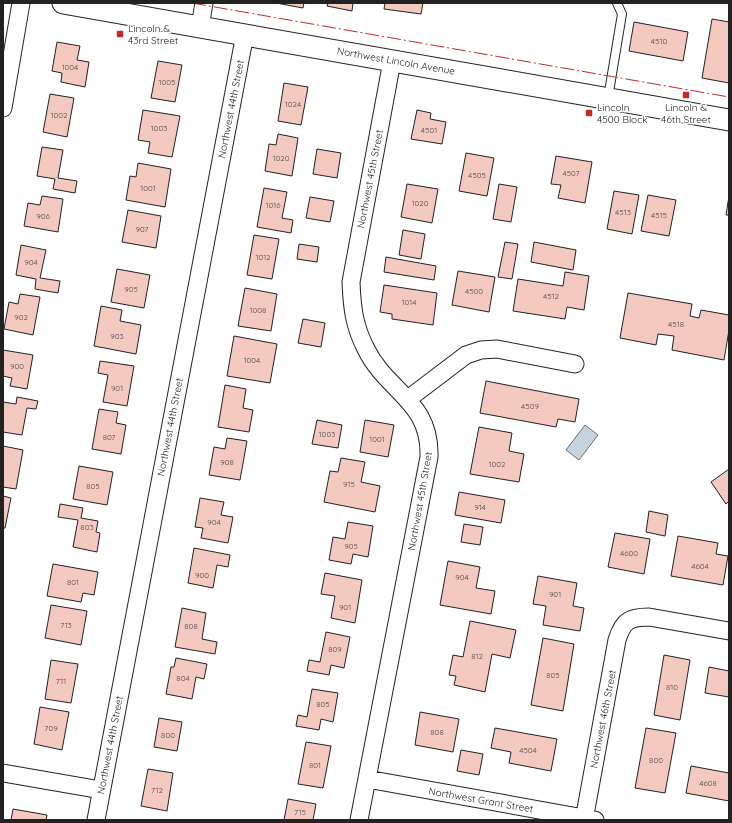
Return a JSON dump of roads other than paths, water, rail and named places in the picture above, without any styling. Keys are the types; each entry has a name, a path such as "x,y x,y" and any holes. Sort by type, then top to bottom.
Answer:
{"street":[{"path":"3,108 22,3"},
{"name":"Northwest Lincoln Avenue","path":"63,3 729,120"},
{"path":"200,27 204,3"},
{"name":"Northwest 44th Street","path":"96,820 245,34"},
{"name":"Northwest 45th Street","path":"359,820 429,457 427,431 421,418 408,399 386,375 367,350 352,314 350,282 392,61"},
{"path":"408,399 466,355 481,350 497,349 575,364"},
{"name":"Northwest 46th Street","path":"588,819 617,640 620,631 627,620 636,617 649,617 729,631"},
{"path":"3,773 101,790"},
{"name":"Northwest Grant Street","path":"367,779 588,819"}],"lane":[{"path":"608,99 622,14 616,3"}],"place":[{"name":"Lincoln & 43rd Street","path":"120,34"},
{"name":"Lincoln & 46th Street","path":"686,95"},
{"name":"Lincoln 4500 Block","path":"589,113"}]}
